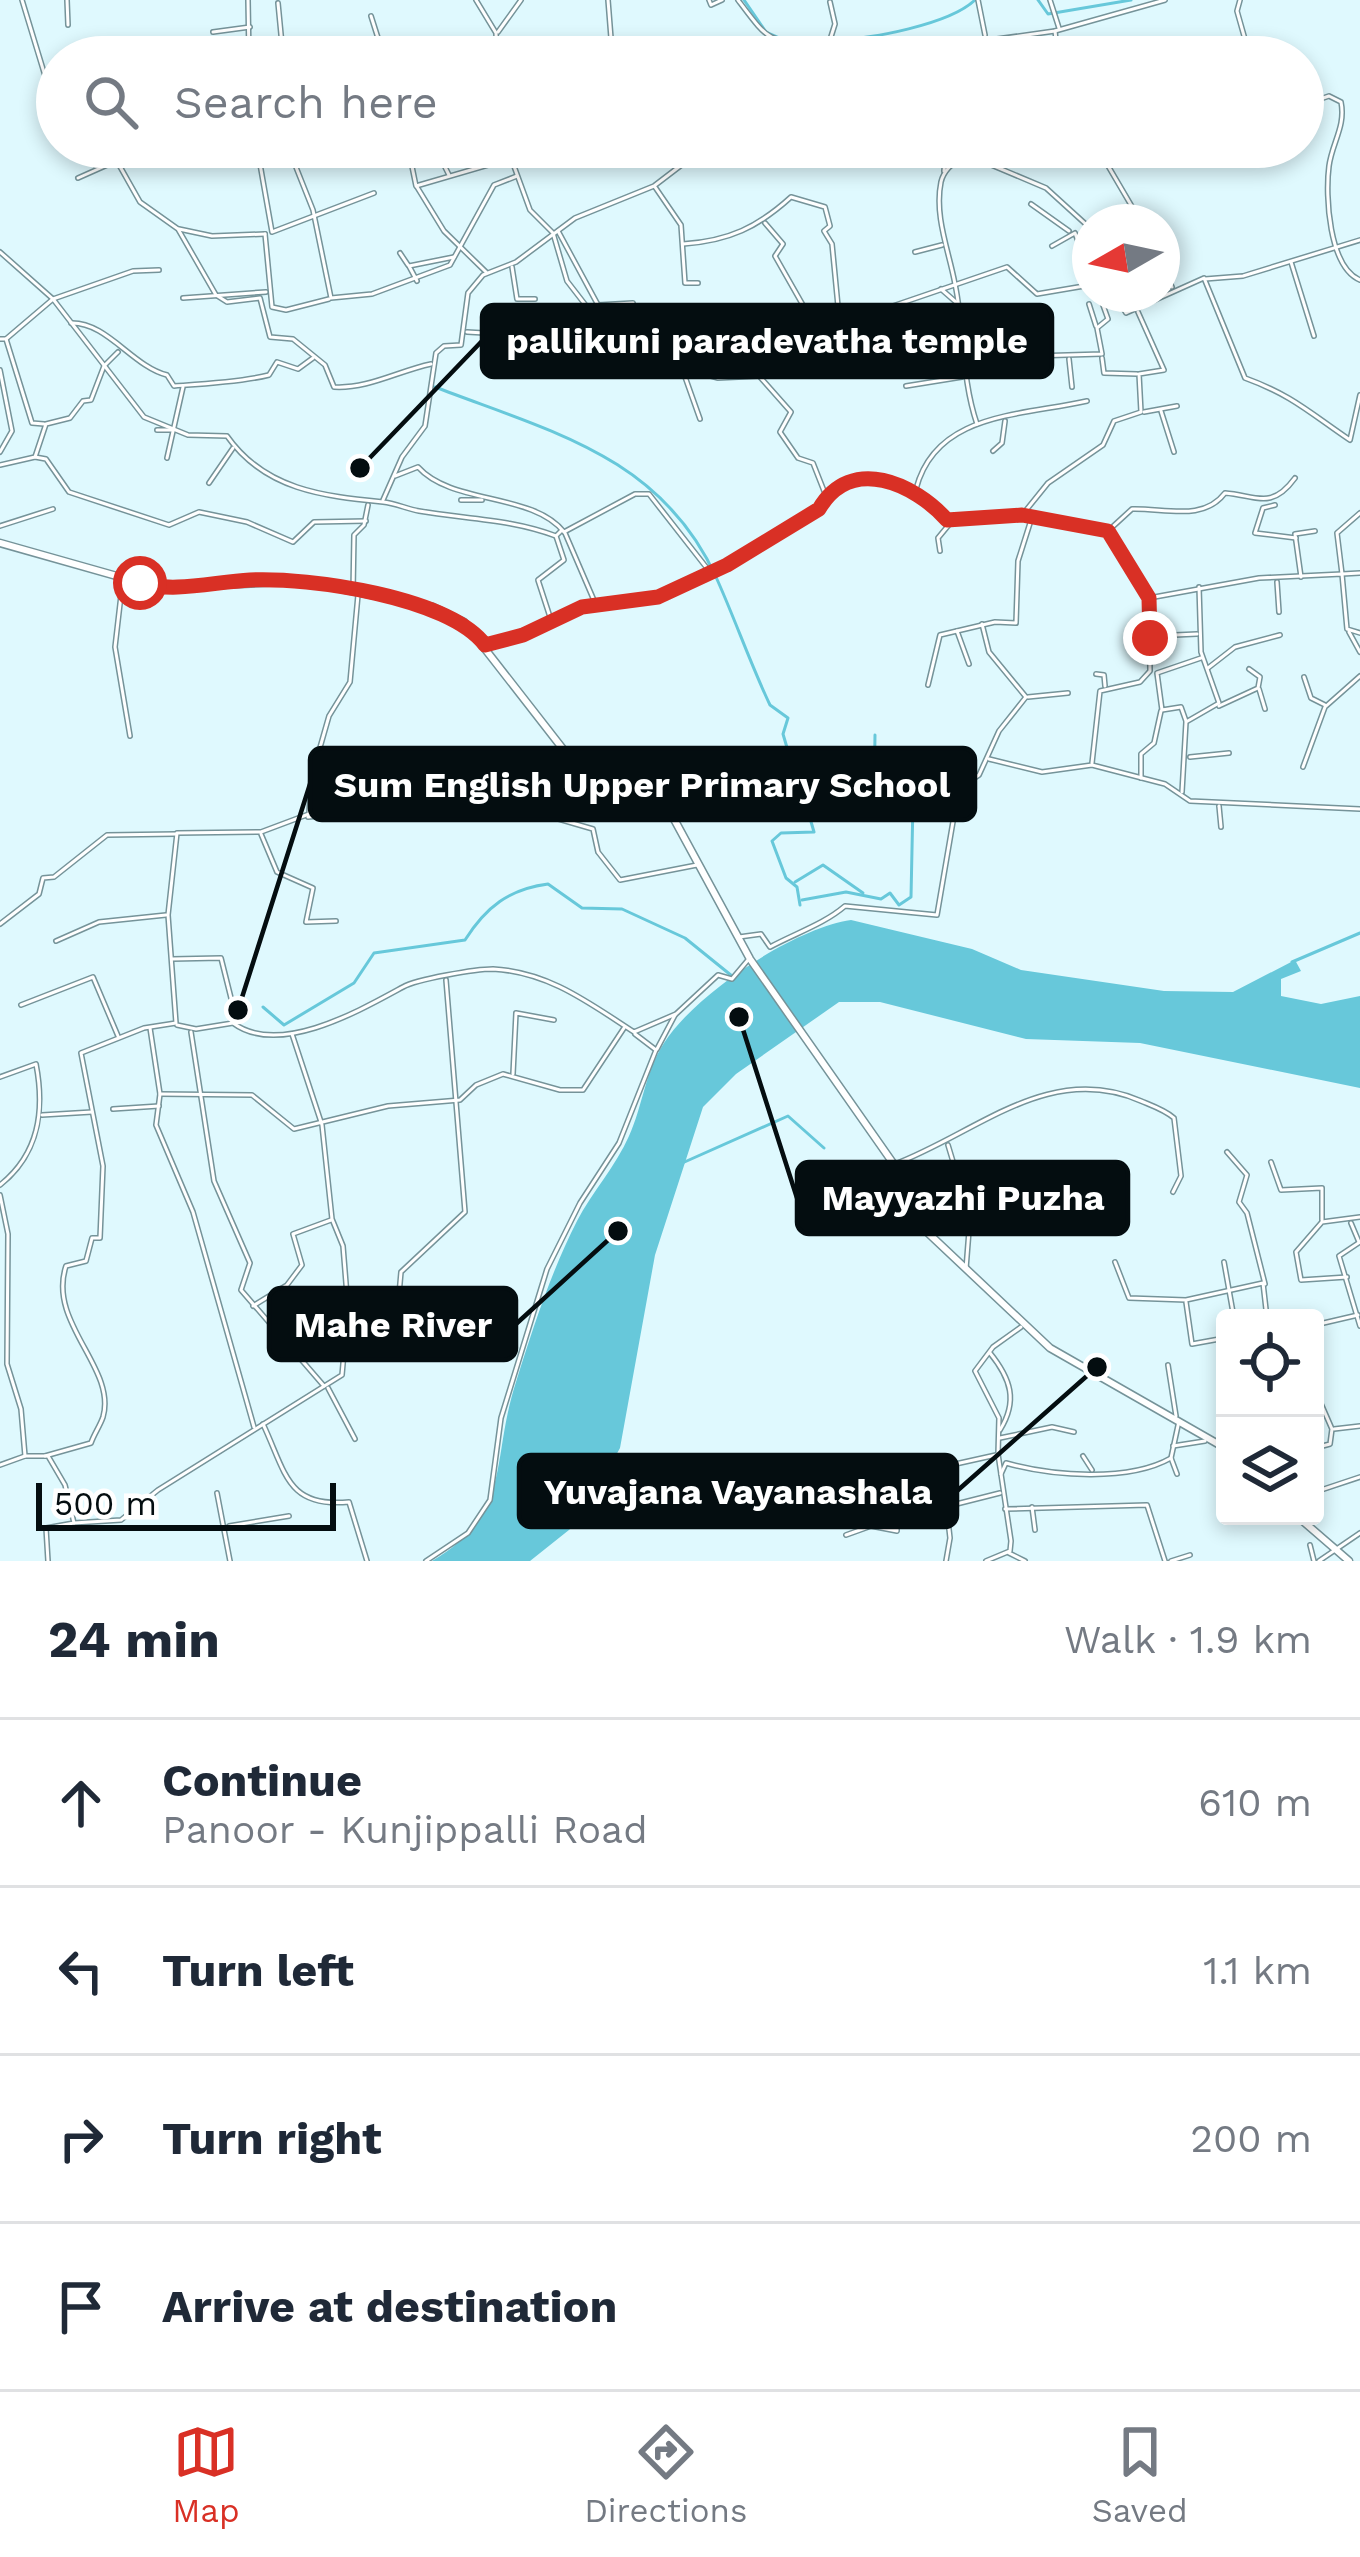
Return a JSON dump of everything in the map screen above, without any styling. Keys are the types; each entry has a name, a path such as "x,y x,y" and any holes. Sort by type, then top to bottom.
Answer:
{"main road":[{"path":"0,543 166,589 275,580 434,607 464,622 567,761 614,804 670,815 750,959 895,1164 927,1232 1022,1326 1064,1358 1216,1441"},
{"path":"1307,1525 1349,1561"}],"street":[{"path":"22,0 36,46"},
{"path":"67,0 68,25"},
{"path":"248,0 251,36"},
{"path":"476,0 496,36"},
{"path":"496,33 521,0"},
{"path":"608,0 611,36"},
{"path":"710,2 722,0"},
{"path":"738,0 767,36"},
{"path":"978,0 985,36"},
{"path":"1050,0 1057,36"},
{"path":"995,36 1057,30 1165,0"},
{"path":"1240,0 1237,11 1244,36"},
{"path":"830,2 835,24 831,36"},
{"path":"278,3 282,36"},
{"path":"370,16 376,36"},
{"path":"214,32 252,28"},
{"path":"1324,98 1341,102 1344,115 1328,171 1337,246 1350,276 1359,280"},
{"path":"78,178 93,168"},
{"path":"118,168 140,202 178,229 212,236 265,234 374,193"},
{"path":"261,168 272,232"},
{"path":"296,168 314,219 331,298"},
{"path":"412,168 416,186 461,249 488,273"},
{"path":"446,168 450,176"},
{"path":"416,186 478,168"},
{"path":"515,168 530,210 556,232 598,305 632,302 636,340"},
{"path":"382,502 425,426 433,364 444,346 460,345 466,332 468,293 488,273 512,265 556,232 654,186 677,168"},
{"path":"944,168 944,245 955,281 964,376 976,424"},
{"path":"944,173 949,168"},
{"path":"1002,168 1046,188 1072,212"},
{"path":"1109,168 1130,204"},
{"path":"265,234 272,307 286,310 417,281 456,257 494,185 517,176"},
{"path":"654,186 681,226 685,283 698,284"},
{"path":"683,244 724,240 764,221 791,197 825,207 830,226 824,231 832,244 838,308"},
{"path":"1031,204 1070,232 1066,241 1052,246"},
{"path":"764,221 783,244 775,256 804,308"},
{"path":"178,229 216,295 227,302 260,298 270,337 293,339 325,364 334,387 374,382 386,374 433,364"},
{"path":"556,232 567,281 608,334"},
{"path":"1180,286 1204,278 1243,276 1360,240"},
{"path":"915,252 944,245"},
{"path":"400,253 417,281"},
{"path":"2,257 53,299 144,417 174,430"},
{"path":"410,266 456,257"},
{"path":"1290,260 1313,335"},
{"path":"512,265 517,299 535,298"},
{"path":"612,360 622,357 624,344 636,340 804,308 890,308 940,286 1007,267 1037,294 1072,287"},
{"path":"120,349 104,367 91,400 82,401 70,418 32,423 3,339 53,299 133,271 158,270"},
{"path":"1354,273 1359,280"},
{"path":"1204,278 1245,378 1289,393 1321,424 1360,443"},
{"path":"940,286 955,307 958,302"},
{"path":"183,298 268,292"},
{"path":"852,308 858,374"},
{"path":"634,315 671,311"},
{"path":"1092,312 1102,372 1164,370 1138,312"},
{"path":"1105,312 1108,320"},
{"path":"1097,328 1130,312"},
{"path":"641,375 687,371 718,378 759,376 770,365 766,316"},
{"path":"70,323 83,322 148,370 167,375 174,386 241,376 252,380 269,375 277,362 298,369 314,357"},
{"path":"698,331 687,371 700,419"},
{"path":"466,332 518,335"},
{"path":"654,339 663,367"},
{"path":"912,350 961,341"},
{"path":"962,358 1102,354"},
{"path":"1068,357 1072,387"},
{"path":"0,370 12,431 0,453 1,463 46,459 68,492 170,525 200,512 247,522 292,542 314,522 366,521"},
{"path":"1139,374 1141,412"},
{"path":"759,376 791,412 780,432 798,458 813,463 826,496"},
{"path":"906,386 964,376"},
{"path":"167,458 183,385"},
{"path":"1354,438 1360,395"},
{"path":"916,491 921,470 941,440 976,424 1087,401"},
{"path":"1022,515 1048,483 1103,446 1114,421 1178,406"},
{"path":"1161,411 1174,452"},
{"path":"993,451 1002,442 1005,419"},
{"path":"35,457 46,424"},
{"path":"158,430 223,435 244,459 300,490 512,521 556,536"},
{"path":"209,483 234,447"},
{"path":"394,476 418,467 429,479 549,517 563,530 596,604"},
{"path":"485,645 596,604 652,599 712,571 819,509 826,496 862,478 916,491 952,520 1022,515 1110,528 1132,509 1193,514 1216,504 1225,493 1262,502 1286,490 1295,478"},
{"path":"556,536 635,494 649,494 712,571"},
{"path":"460,500 483,499"},
{"path":"306,817 329,716 351,676 354,535 366,521 368,503"},
{"path":"1275,505 1263,508 1255,533 1296,538 1315,531"},
{"path":"0,526 53,508"},
{"path":"1360,513 1338,529 1347,628 1360,652"},
{"path":"928,685 940,635 1016,623 1018,561 1031,518"},
{"path":"1092,765 1100,691 1144,680 1150,671 1149,598 1103,519"},
{"path":"940,551 938,538 952,520"},
{"path":"552,622 538,580 564,560 556,536"},
{"path":"1296,538 1301,578"},
{"path":"1149,598 1199,587 1360,574"},
{"path":"123,576 116,647 130,736"},
{"path":"1277,580 1280,611"},
{"path":"1199,587 1198,634 1217,706"},
{"path":"982,625 989,652 1026,697"},
{"path":"1347,628 1360,632"},
{"path":"956,629 969,664"},
{"path":"1150,638 1198,634"},
{"path":"1207,669 1235,647 1280,635"},
{"path":"1141,778 1141,754 1154,743 1162,710 1157,673 1203,657"},
{"path":"1250,669 1260,676 1258,688 1265,710"},
{"path":"1096,674 1104,675 1106,688"},
{"path":"1303,766 1325,707 1360,676"},
{"path":"1304,677 1311,698 1325,707"},
{"path":"1186,722 1258,688"},
{"path":"737,937 761,934 770,947 805,927 829,921 845,906 937,915 955,812 968,805 968,783 1026,697 1053,690 1068,693"},
{"path":"1162,710 1181,707 1186,722 1188,757 1181,794"},
{"path":"1188,757 1229,753"},
{"path":"987,759 1042,772 1092,765 1141,778 1190,801 1360,809"},
{"path":"0,924 39,894 43,878 54,877 107,835 261,832 284,819 342,814 386,790 405,788 433,803 486,798 592,829 598,852 620,880 699,865"},
{"path":"1218,804 1221,827"},
{"path":"261,832 277,872 314,890 306,922 335,921"},
{"path":"176,1023 168,915 177,833"},
{"path":"56,941 99,922 168,915"},
{"path":"170,959 218,956 238,1024 247,1034 292,1034 404,986 489,969 522,973 579,993 656,1050"},
{"path":"426,1561 468,1533 490,1500 501,1418 547,1269 580,1204 620,1143 656,1050 676,1014 718,975 732,979 750,959"},
{"path":"21,1005 93,977 118,1038"},
{"path":"446,978 460,1100 465,1212 400,1272 397,1355 429,1358 460,1348 463,1318"},
{"path":"512,1076 518,1044 516,1013 554,1020"},
{"path":"634,1033 676,1014"},
{"path":"0,1465 91,1443 103,1418 99,1384 62,1298 65,1266 86,1261 92,1238 100,1238 103,1166 81,1053 150,1026 176,1023 191,1029 238,1024"},
{"path":"150,1026 160,1094 157,1125 193,1212 255,1429"},
{"path":"160,1094 252,1095 288,1128 322,1125 388,1106 460,1100 476,1085 512,1076 560,1090 583,1090 626,1027"},
{"path":"191,1029 198,1093 207,1110 214,1181 250,1263 241,1290 326,1387 355,1439"},
{"path":"48,1561 46,1528 121,1520 158,1490 342,1375 348,1308 343,1246 332,1219 322,1125 292,1034"},
{"path":"0,1077 36,1064 42,1115 21,1167 0,1185"},
{"path":"895,1164 948,1144 1041,1093 1085,1087 1114,1090 1174,1118 1181,1176 1173,1192"},
{"path":"113,1109 159,1106"},
{"path":"42,1115 94,1111"},
{"path":"948,1144 970,1218 971,1263 966,1270"},
{"path":"1224,1262 1234,1318 1267,1318 1252,1228 1239,1202 1247,1175 1227,1152"},
{"path":"1271,1162 1281,1190 1322,1188 1322,1222 1296,1252 1301,1280 1347,1277"},
{"path":"0,1195 8,1234 2,1328 10,1376 22,1408 25,1456"},
{"path":"970,1218 1003,1213"},
{"path":"1322,1222 1360,1217"},
{"path":"253,1306 287,1286 302,1265 293,1234 332,1219"},
{"path":"1351,1221 1360,1243 1339,1256 1358,1305 1360,1325"},
{"path":"1115,1262 1129,1298 1186,1300 1265,1285"},
{"path":"1186,1300 1192,1344 1216,1340"},
{"path":"348,1308 356,1338 396,1328"},
{"path":"1324,1323 1358,1315"},
{"path":"1008,1551 997,1407 975,1371 989,1352 1022,1326"},
{"path":"989,1352 1011,1389 1012,1411 999,1430"},
{"path":"1168,1365 1177,1419 1171,1459 1177,1474"},
{"path":"0,1378 10,1376"},
{"path":"1324,1411 1332,1429 1330,1444 1324,1446"},
{"path":"263,1424 296,1492 318,1505 349,1502 367,1561"},
{"path":"1332,1429 1360,1426"},
{"path":"998,1439 1052,1427 1074,1432"},
{"path":"1173,1446 1211,1437"},
{"path":"886,1493 878,1475 922,1458 942,1467 998,1454"},
{"path":"45,1456 65,1485 74,1523"},
{"path":"1083,1456 1093,1471"},
{"path":"1000,1476 1006,1463 1029,1470 1093,1471 1155,1467 1171,1459"},
{"path":"942,1467 948,1507 946,1561"},
{"path":"1324,1489 1360,1477"},
{"path":"846,1535 872,1526 896,1531 898,1519 1002,1492"},
{"path":"217,1493 227,1526 230,1561"},
{"path":"841,1504 860,1494 872,1526"},
{"path":"1004,1510 1031,1505 1148,1504 1168,1561 1190,1555"},
{"path":"1031,1505 1035,1530"},
{"path":"227,1526 289,1516"},
{"path":"1310,1545 1317,1561 1360,1533"},
{"path":"986,1561 1008,1551"},
{"path":"1008,1551 1025,1561"}],"water":[{"path":"851,920 972,949 1021,970 1164,991 1233,992 1295,960 1301,971 1281,979 1281,996 1321,1004 1360,996 1360,1088 1140,1043 1026,1039 880,1002 839,1002 736,1074 703,1107 655,1255 620,1448 579,1522 530,1561 432,1561 458,1543 487,1504 516,1382 551,1280 577,1221 629,1136 664,1043 698,1004 748,966 802,936"}],"waterway":[{"path":"744,0 766,32 775,36"},
{"path":"873,36 947,16 975,0"},
{"path":"1038,0 1048,14 1131,0"},
{"path":"435,387 598,453 665,502 693,536 716,577 770,705 788,718 783,734 788,751 778,759 780,767 799,769 807,776 805,801 814,832 781,833 772,841 786,878 797,887 800,905"},
{"path":"802,900 846,892 881,899 890,893 899,905 911,897 913,802 874,801 875,735"},
{"path":"795,882 823,865 863,893"},
{"path":"263,1007 284,1025 354,983 374,953 465,940 500,901 548,884 582,908 622,909 685,938 732,976"},
{"path":"1292,962 1360,933"},
{"path":"680,1164 788,1116 824,1148"}],"place":[{"name":"pallikuni paradevatha temple","path":"360,468"},
{"name":"Sum English Upper Primary School","path":"238,1010"},
{"name":"Mayyazhi Puzha","path":"739,1017"},
{"name":"Mahe River","path":"618,1231"},
{"name":"Yuvajana Vayanashala","path":"1097,1367"}],"route":[{"path":"140,583 166,589 250,580 301,581 434,607 464,622 485,645 523,635 582,607 622,598 658,597 727,565 819,509 828,494 862,478 923,492 947,520 1022,515 1050,525 1108,531 1149,598 1150,638"}]}
